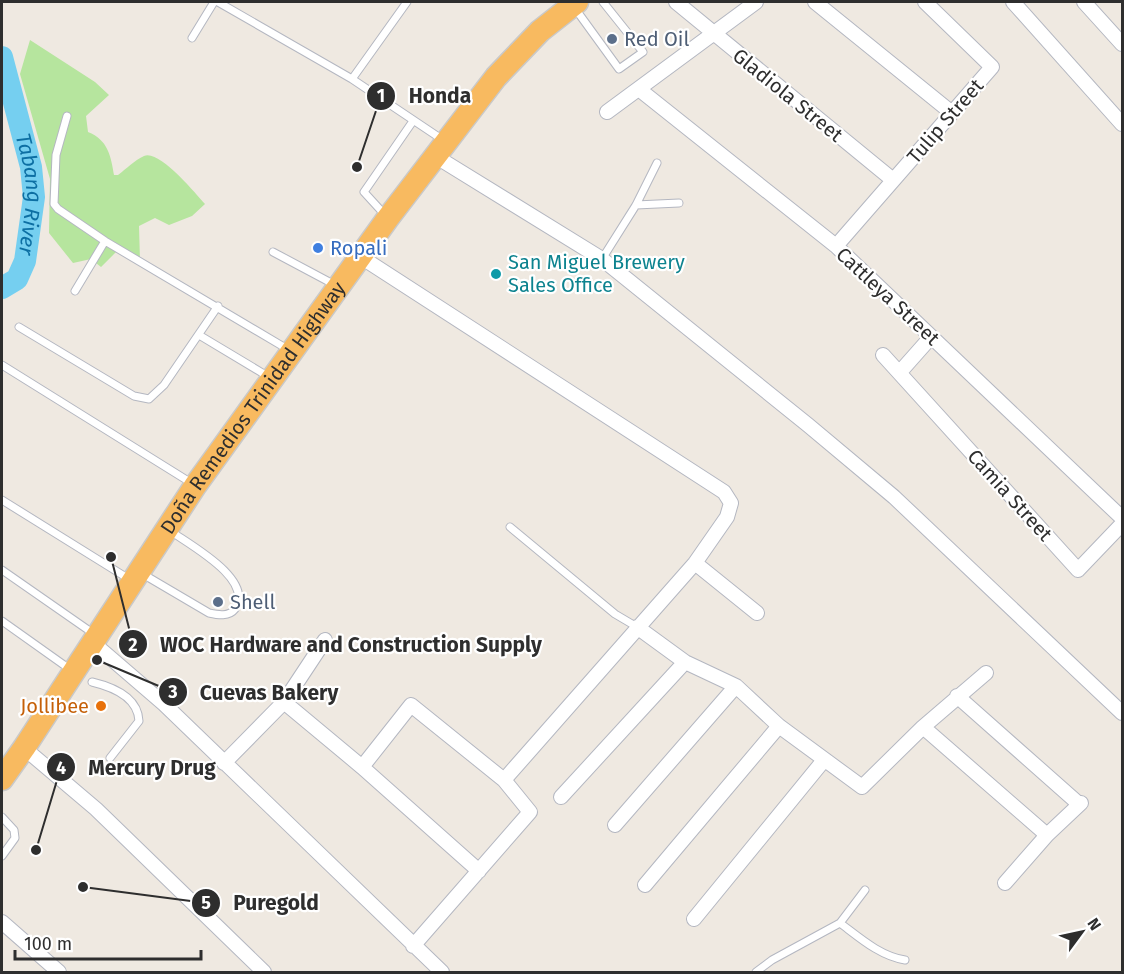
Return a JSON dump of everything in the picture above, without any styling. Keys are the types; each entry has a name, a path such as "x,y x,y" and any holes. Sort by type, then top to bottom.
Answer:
{"highway":[{"name":"Doña Remedios Trinidad Highway","path":"2,779 24,748 82,677 94,639 166,528 388,218 504,69 540,31 575,3"}],"street":[{"path":"607,112 640,90 711,33 756,2"},
{"path":"814,2 952,113"},
{"name":"Tulip Street","path":"836,246 992,67 925,2"},
{"path":"1013,2 1122,124"},
{"path":"1084,2 1122,44"},
{"name":"Gladiola Street","path":"682,4 711,33 893,180"},
{"name":"Cattleya Street","path":"640,90 836,246 1122,518"},
{"path":"441,149 602,259 894,497 1122,713"},
{"path":"362,256 724,492 730,503 727,517 695,563 504,780"},
{"path":"900,372 931,337"},
{"name":"Camia Street","path":"883,355 1078,570 1122,524"},
{"path":"695,563 757,613"},
{"path":"637,627 685,662 736,686 779,726 862,787 923,727 986,673"},
{"path":"94,639 442,972"},
{"path":"224,763 284,702 325,640"},
{"path":"561,797 685,662"},
{"path":"615,825 736,686"},
{"path":"957,696 1080,804 1047,835 1005,883"},
{"path":"284,702 362,766 478,871"},
{"path":"362,766 411,705 504,780 530,812 413,946"},
{"path":"645,885 779,726"},
{"path":"923,727 1047,835"},
{"path":"24,748 96,809 264,972"},
{"path":"694,920 824,760"},
{"path":"2,922 59,972"}],"lane":[{"path":"192,38 216,2 352,79 413,121 441,149"},
{"path":"352,79 407,2"},
{"path":"575,3 619,69 643,52 603,2"},
{"path":"68,116 56,155 54,204 58,209 105,241 292,352"},
{"path":"388,218 364,192 413,121"},
{"path":"602,259 636,205 657,163"},
{"path":"636,205 678,203"},
{"path":"75,291 105,241"},
{"path":"273,252 340,287"},
{"path":"20,327 134,396 149,399 164,384 218,306"},
{"path":"200,335 272,379"},
{"path":"2,365 195,486"},
{"path":"2,500 135,576 209,613 231,614 236,608 239,592 235,584 213,560 166,528"},
{"path":"510,527 615,614 637,627"},
{"path":"2,570 94,639"},
{"path":"2,621 82,677 115,689 134,703 138,710 139,721 110,758"},
{"path":"2,817 14,830 15,838 2,856"},
{"path":"756,972 772,960 840,923 865,890"},
{"path":"840,923 872,947 893,958 905,960"}],"green space":[{"path":"30,40 95,82 109,95 86,116 88,132 104,144 110,155 114,175 118,175 144,156 151,156 176,173 205,204 192,216 169,225 155,218 139,226 140,260 120,248 101,267 91,259 73,263 49,233 50,179 20,74"}],"waterway":[{"name":"Tabang River","path":"2,57 31,167 34,197 25,261 17,279 2,288"}],"place":[{"name":"Red Oil","path":"612,39"},
{"name":"Honda","path":"357,167"},
{"name":"Ropali","path":"318,248"},
{"name":"San Miguel Brewery Sales Office","path":"496,274"},
{"name":"WOC Hardware and Construction Supply","path":"111,557"},
{"name":"Shell","path":"218,602"},
{"name":"Cuevas Bakery","path":"97,660"},
{"name":"Jollibee","path":"101,706"},
{"name":"Mercury Drug","path":"36,850"},
{"name":"Puregold","path":"83,887"}]}
